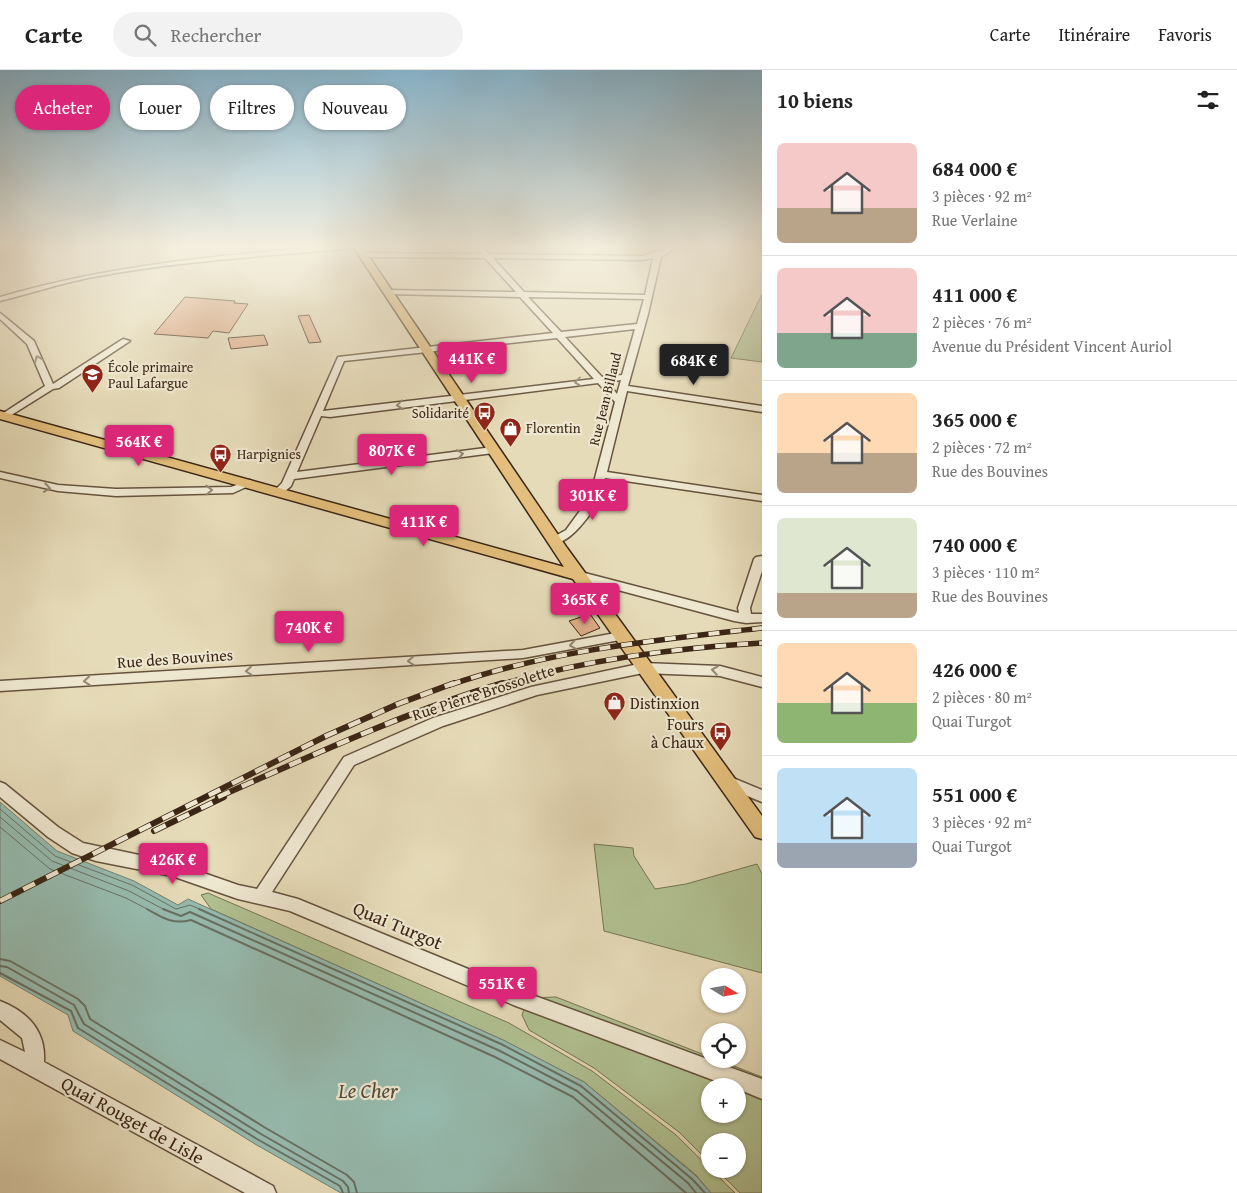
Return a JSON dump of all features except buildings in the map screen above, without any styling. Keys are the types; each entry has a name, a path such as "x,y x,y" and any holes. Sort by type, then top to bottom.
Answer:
{"main road":[{"path":"391,297 492,450 620,636 761,824"},
{"path":"3,415 578,574"}],"street":[{"path":"525,297 619,401"},
{"name":"Rue Jean Billaud","path":"554,541 570,532 595,497 648,297"},
{"path":"0,315 31,343 50,387"},
{"path":"279,491 287,484 341,358 640,326"},
{"path":"3,415 50,387 56,386 126,341"},
{"path":"317,413 330,414 626,377"},
{"path":"623,388 762,409"},
{"path":"290,476 492,450"},
{"path":"602,474 762,498"},
{"path":"0,475 38,487 91,493 233,490 250,484"},
{"path":"740,618 760,559"},
{"path":"578,574 740,618 762,618"},
{"name":"Rue des Bouvines","path":"0,686 523,654 620,636"},
{"name":"Rue Pierre Brossolette","path":"262,896 349,761 438,722 519,695 643,668 701,668 762,682"},
{"path":"728,782 762,796"},
{"name":"Quai Turgot","path":"0,788 53,832 78,848 96,854 172,869 238,892 292,904 522,1000 762,1089"},
{"path":"0,1010 22,1024 34,1037 36,1050 34,1065"},
{"name":"Quai Rouget de Lisle","path":"0,1049 34,1065 266,1193"}],"green space":[{"path":"760,297 762,297 762,362 731,358"},
{"path":"594,844 633,848 634,856 655,889 686,884 757,864 762,874 762,973 604,931"},
{"path":"208,893 509,1023 592,1071 676,1135 701,1160 701,1178 720,1178 735,1193 711,1193 696,1175 584,1082 503,1040 211,909 201,895"},
{"path":"556,997 701,1053 701,1068 739,1068 762,1077 762,1193 740,1193 725,1178 746,1178 746,1133 701,1133 701,1154 679,1132 594,1068 529,1030 522,1015 528,998"}],"water":[{"name":"Le Cher","path":"0,802 57,851 134,881 178,905 188,899 503,1040 584,1082 696,1176 711,1193 341,1193 255,1144 73,1031 68,1015 0,976"}],"railway":[{"path":"450,685 488,673 565,655 644,642 762,628"},
{"path":"499,685 531,676 629,656 695,648 762,643"},
{"path":"0,901 326,736 398,704 454,683"},
{"path":"218,797 394,721 503,683"},
{"path":"154,831 224,797"}],"place":[{"name":"École primaire Paul Lafargue","path":"92,394"},
{"name":"Solidarité","path":"485,432"},
{"name":"Florentin","path":"510,447"},
{"name":"Harpignies","path":"221,473"},
{"name":"Distinxion","path":"614,722"},
{"name":"Fours à Chaux","path":"720,752"}]}
